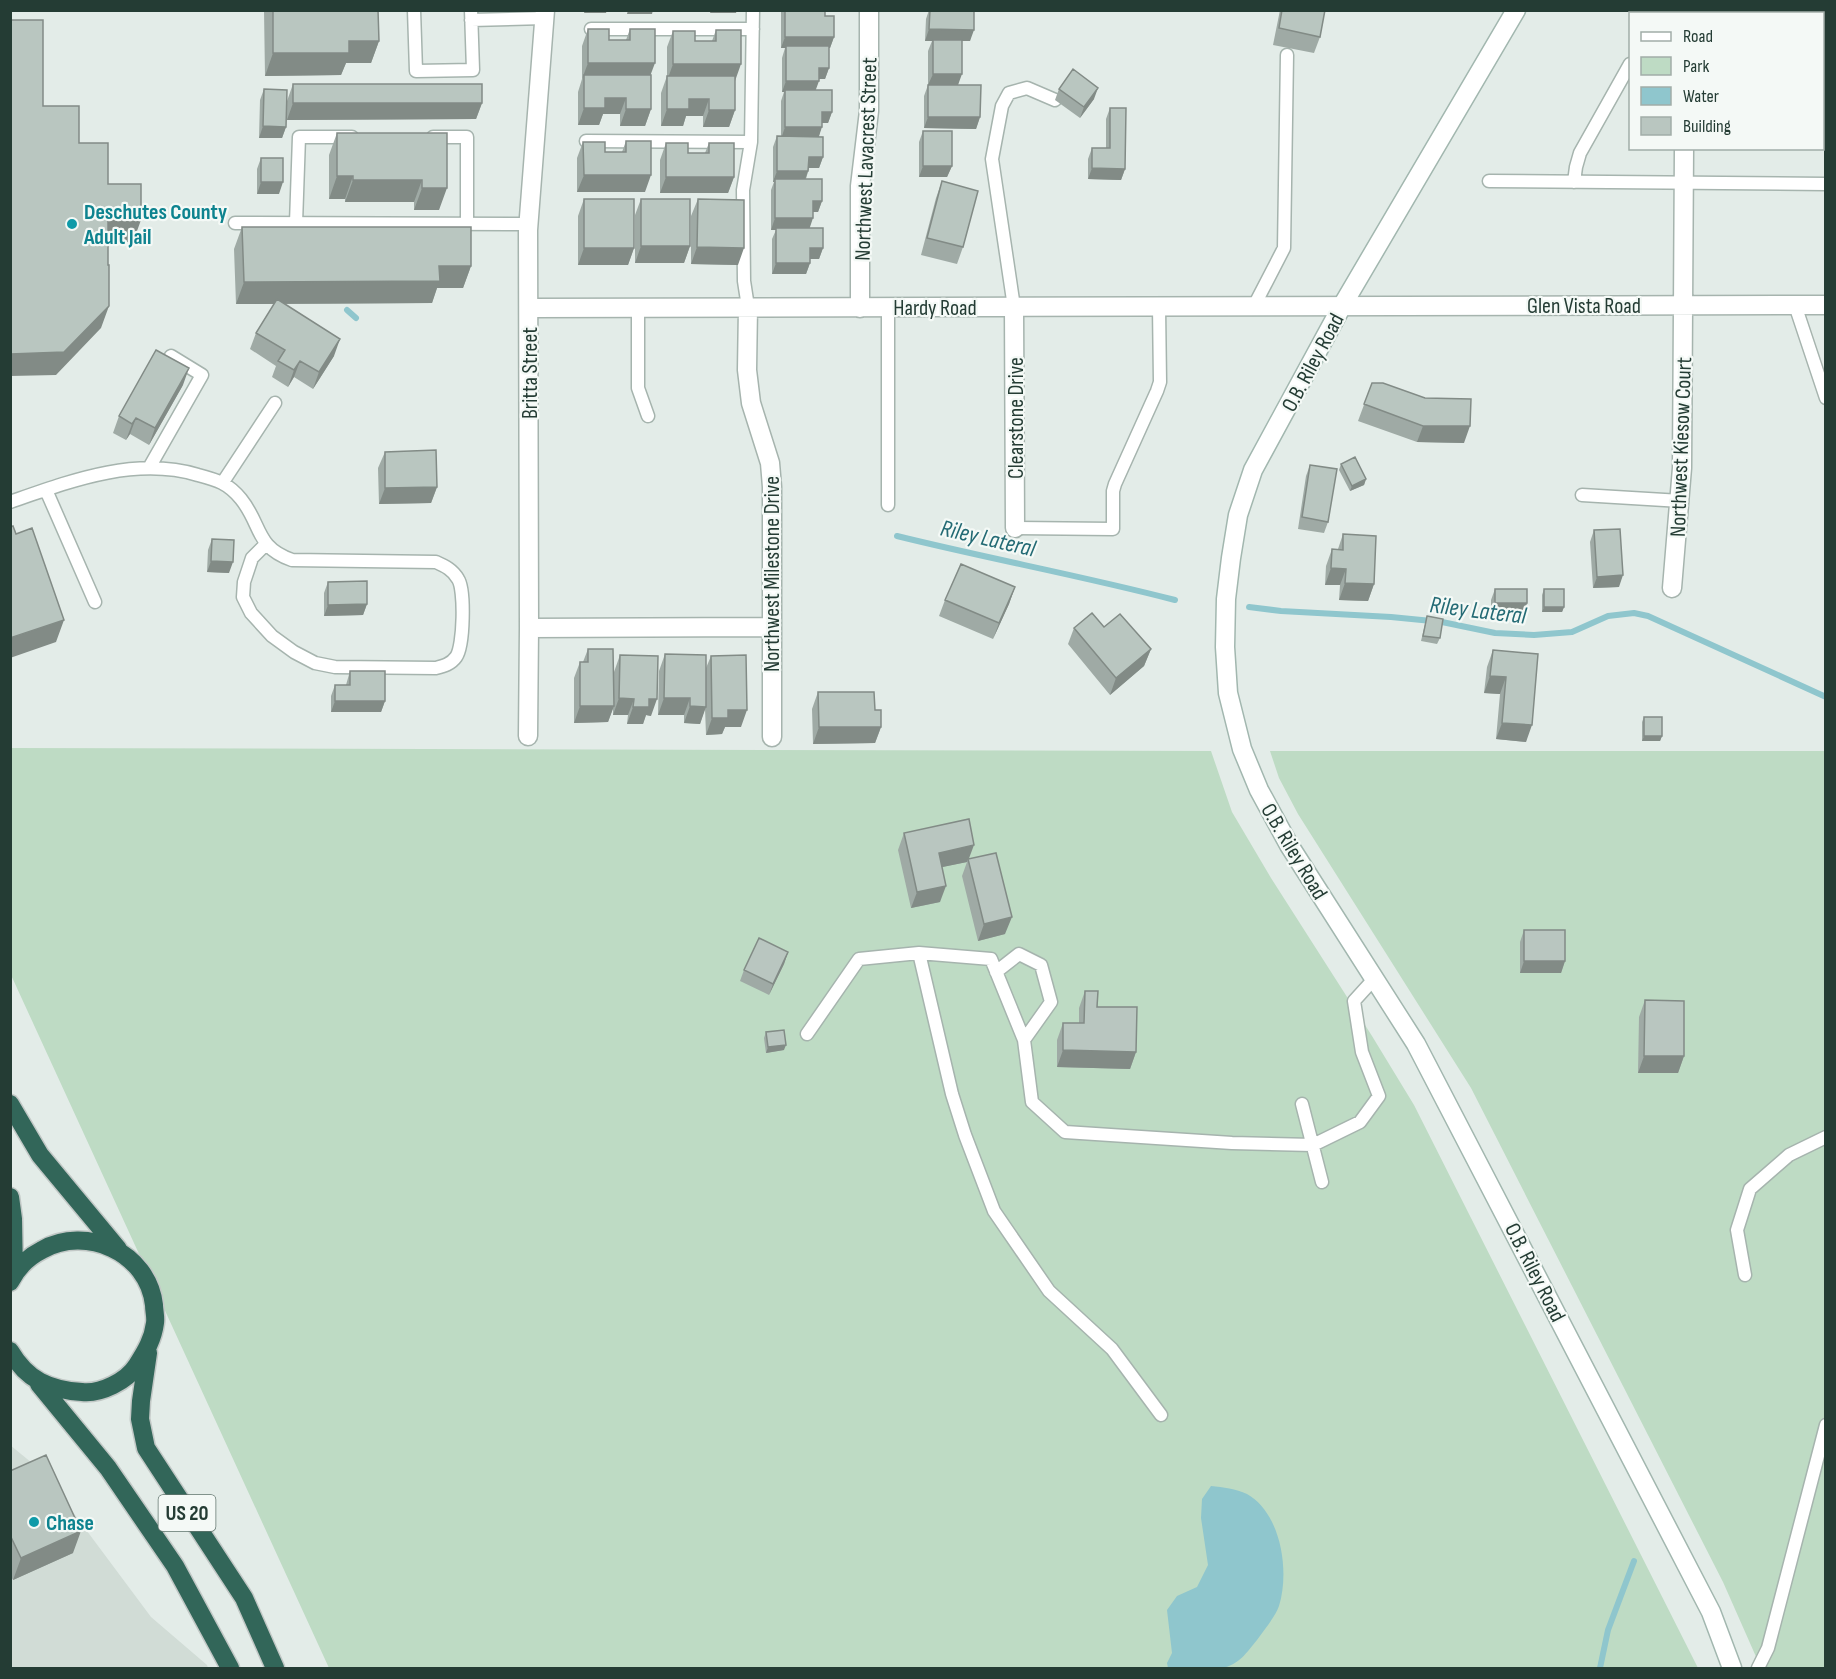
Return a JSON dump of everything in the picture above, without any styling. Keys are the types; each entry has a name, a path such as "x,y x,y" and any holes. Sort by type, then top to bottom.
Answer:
{"highway":[{"path":"10,1104 40,1155 121,1253 141,1271 153,1295 155,1321 149,1347 134,1369 113,1385 87,1393 61,1391 36,1381 13,1360"},
{"path":"10,1197 13,1219 12,1278"},
{"path":"12,1278 31,1256 52,1244 75,1240 99,1242 121,1253"},
{"name":"US 20","path":"149,1347 140,1419 146,1448 244,1598 275,1668"},
{"name":"US 20","path":"36,1381 108,1468 175,1566 230,1668"}],"street":[{"name":"Northwest Lavacrest Street","path":"860,308 860,186 868,111 869,10"},
{"name":"O.B. Riley Road","path":"1516,10 1342,306 1253,470 1238,515 1226,599 1225,647 1228,693 1242,749 1259,790 1289,845 1416,1044 1711,1612 1732,1668"},
{"name":"Britta Street","path":"528,736 528,224 545,14"},
{"name":"Northwest Kiesow Court","path":"1672,588 1683,468 1684,150"},
{"name":"Glen Vista Road","path":"1342,306 1826,305"},
{"name":"Hardy Road","path":"529,308 1342,306"},
{"name":"Northwest Milestone Drive","path":"748,307 747,370 751,403 770,463 772,487 772,737"},
{"name":"Clearstone Drive","path":"1014,307 1015,528"},
{"path":"529,628 772,627"}],"lane":[{"path":"414,10 416,71 473,70 471,15 545,14"},
{"path":"748,307 744,281 743,190 751,142 753,10"},
{"path":"591,29 753,29"},
{"path":"1254,306 1284,248 1287,55"},
{"path":"1574,182 1580,153 1629,66"},
{"path":"1014,307 992,159 1002,106 1009,93 1027,88 1055,100"},
{"path":"419,137 467,136 467,224"},
{"path":"296,223 299,137 359,137"},
{"path":"586,141 751,142"},
{"path":"1489,181 1826,184"},
{"path":"235,223 528,224"},
{"path":"1795,305 1826,398"},
{"path":"888,307 888,505"},
{"path":"1015,528 1113,529 1115,484 1160,382 1159,307"},
{"path":"638,309 638,388 648,416"},
{"path":"149,468 202,375 171,356"},
{"path":"223,482 275,403"},
{"path":"10,502 96,474 149,468 187,472 223,482 242,500 266,544 277,555 292,560 436,562 450,569 463,588 461,646 456,657 447,665 436,668 335,667 315,663 294,652 272,636 258,621 243,597 244,582 252,558 266,544"},
{"path":"46,490 94,602"},
{"path":"1582,495 1681,501"},
{"path":"807,1034 859,959 919,953 991,959 1024,1040 1032,1102 1065,1132 1232,1143 1313,1145 1360,1122 1379,1096 1362,1052 1354,1001 1374,978"},
{"path":"919,953 952,1094 964,1135 994,1211 1049,1291 1112,1349 1161,1415"},
{"path":"996,972 1019,954 1041,965 1051,1002 1024,1040"},
{"path":"1302,1104 1322,1182"},
{"path":"1745,1275 1737,1230 1750,1189 1789,1155 1826,1137"},
{"path":"1758,1668 1768,1648 1826,1425"}],"shaded area":[{"path":"10,1445 43,1472 151,1617 208,1668 11,1668"}],"green space":[{"path":"10,748 1211,751 1232,812 1414,1105 1698,1668 329,1668 11,975"},
{"path":"1270,751 1825,751 1825,1668 1761,1668 1723,1582 1471,1088 1298,814 1279,778"}],"water":[{"path":"1211,1486 1229,1488 1247,1494 1259,1503 1268,1515 1280,1544 1283,1560 1279,1606 1257,1640 1233,1664 1222,1668 1196,1670 1168,1668 1167,1663 1172,1653 1167,1610 1177,1596 1197,1587 1208,1565 1201,1518 1202,1499"}],"building":[{"path":"273,10 378,10 379,41 349,41 349,53 273,53"},
{"path":"785,10 825,10 825,16 834,16 834,37 785,37"},
{"path":"930,10 974,10 974,30 929,29"},
{"path":"1282,10 1325,10 1320,37 1279,28"},
{"name":"Deschutes County Adult Jail","path":"10,20 43,20 43,106 79,106 79,143 108,143 108,184 141,184 141,220 108,220 109,306 64,352 10,354"},
{"path":"588,29 609,29 609,40 630,40 630,29 655,29 655,63 588,63"},
{"path":"716,30 741,30 741,64 673,64 673,31 695,31 695,41 716,41"},
{"path":"933,40 962,40 962,74 933,74"},
{"path":"786,46 829,46 829,68 819,68 819,81 786,81"},
{"path":"1073,69 1098,88 1084,107 1059,89"},
{"path":"584,75 651,75 651,109 626,109 626,98 605,98 605,108 584,108"},
{"path":"667,76 735,76 735,110 709,110 709,99 689,99 689,109 667,109"},
{"path":"293,84 482,84 482,103 293,103"},
{"path":"928,85 981,85 980,117 928,117"},
{"path":"264,89 287,90 286,127 263,126"},
{"path":"785,90 832,90 832,112 822,112 822,127 785,127"},
{"path":"1110,108 1126,108 1125,169 1092,168 1092,148 1110,148"},
{"path":"923,131 952,131 952,166 923,166"},
{"path":"337,133 447,133 447,188 422,188 422,180 353,180 353,176 337,176"},
{"path":"777,136 823,137 823,157 809,157 808,171 777,171"},
{"path":"626,141 651,141 651,175 584,175 583,142 605,142 605,152 626,152"},
{"path":"666,143 688,143 688,153 709,153 709,143 734,143 734,177 666,177"},
{"path":"261,158 283,158 283,182 261,182"},
{"path":"775,179 822,179 822,201 813,201 813,218 775,218"},
{"path":"942,181 978,191 963,247 927,238"},
{"path":"584,199 634,199 634,248 584,248"},
{"path":"641,199 690,199 690,246 641,246"},
{"path":"698,199 744,200 744,248 697,247"},
{"path":"242,227 471,227 471,266 439,266 440,281 244,282"},
{"path":"776,228 823,228 823,248 810,248 810,263 776,263"},
{"path":"277,299 340,339 319,372 300,361 294,370 278,361 285,350 256,333"},
{"path":"156,350 189,368 155,428 136,418 132,424 119,416"},
{"path":"1372,383 1383,383 1425,398 1471,399 1470,426 1423,426 1364,404"},
{"path":"436,450 437,487 385,488 385,452"},
{"path":"1355,457 1366,479 1352,486 1341,464"},
{"path":"1310,465 1337,469 1328,522 1302,517"},
{"path":"13,526 16,534 32,528 64,620 10,638 10,527"},
{"path":"1620,529 1623,575 1597,577 1594,530"},
{"path":"1343,534 1376,536 1374,584 1345,583 1346,569 1331,568 1332,549 1343,550"},
{"path":"212,539 234,540 233,562 211,561"},
{"path":"961,564 1015,587 999,623 945,600"},
{"path":"367,581 367,604 328,605 328,582"},
{"path":"1495,589 1527,589 1527,603 1495,603"},
{"path":"1544,589 1564,589 1564,607 1544,607"},
{"path":"1092,613 1104,627 1120,614 1151,649 1116,678 1074,628"},
{"path":"1427,616 1443,619 1440,638 1423,636"},
{"path":"588,649 613,649 614,706 580,706 580,662 588,662"},
{"path":"1493,650 1538,654 1532,725 1502,723 1506,677 1490,676"},
{"path":"665,654 706,655 706,707 690,706 690,698 664,698"},
{"path":"620,655 658,656 657,699 649,699 649,707 633,707 634,699 619,698"},
{"path":"746,655 747,710 728,710 728,718 712,718 711,656"},
{"path":"350,671 385,671 385,701 335,701 335,685 350,685"},
{"path":"818,692 874,692 875,710 881,710 881,727 819,727"},
{"path":"1644,717 1662,717 1662,736 1644,736"},
{"path":"969,819 974,845 939,853 946,886 917,892 904,833"},
{"path":"996,853 1012,917 984,924 968,859"},
{"path":"1524,930 1565,930 1565,961 1524,961"},
{"path":"759,938 788,952 773,984 744,970"},
{"path":"1085,991 1098,991 1097,1007 1137,1007 1136,1052 1063,1050 1063,1023 1084,1023"},
{"path":"1645,1000 1684,1001 1684,1056 1644,1056"},
{"path":"784,1030 786,1045 768,1047 766,1032"},
{"name":"Chase","path":"46,1455 81,1531 21,1558 10,1535 10,1471"}],"waterway":[{"name":"Riley Lateral","path":"347,310 356,318"},
{"name":"Riley Lateral","path":"897,536 1175,600"},
{"name":"Riley Lateral","path":"1249,607 1442,622 1495,633 1534,635 1572,632 1608,616 1634,613 1648,616 1826,697"},
{"path":"1600,1668 1608,1630 1634,1561"}],"place":[{"name":"Deschutes County Adult Jail","path":"72,224"},
{"name":"Chase","path":"34,1522"}]}
